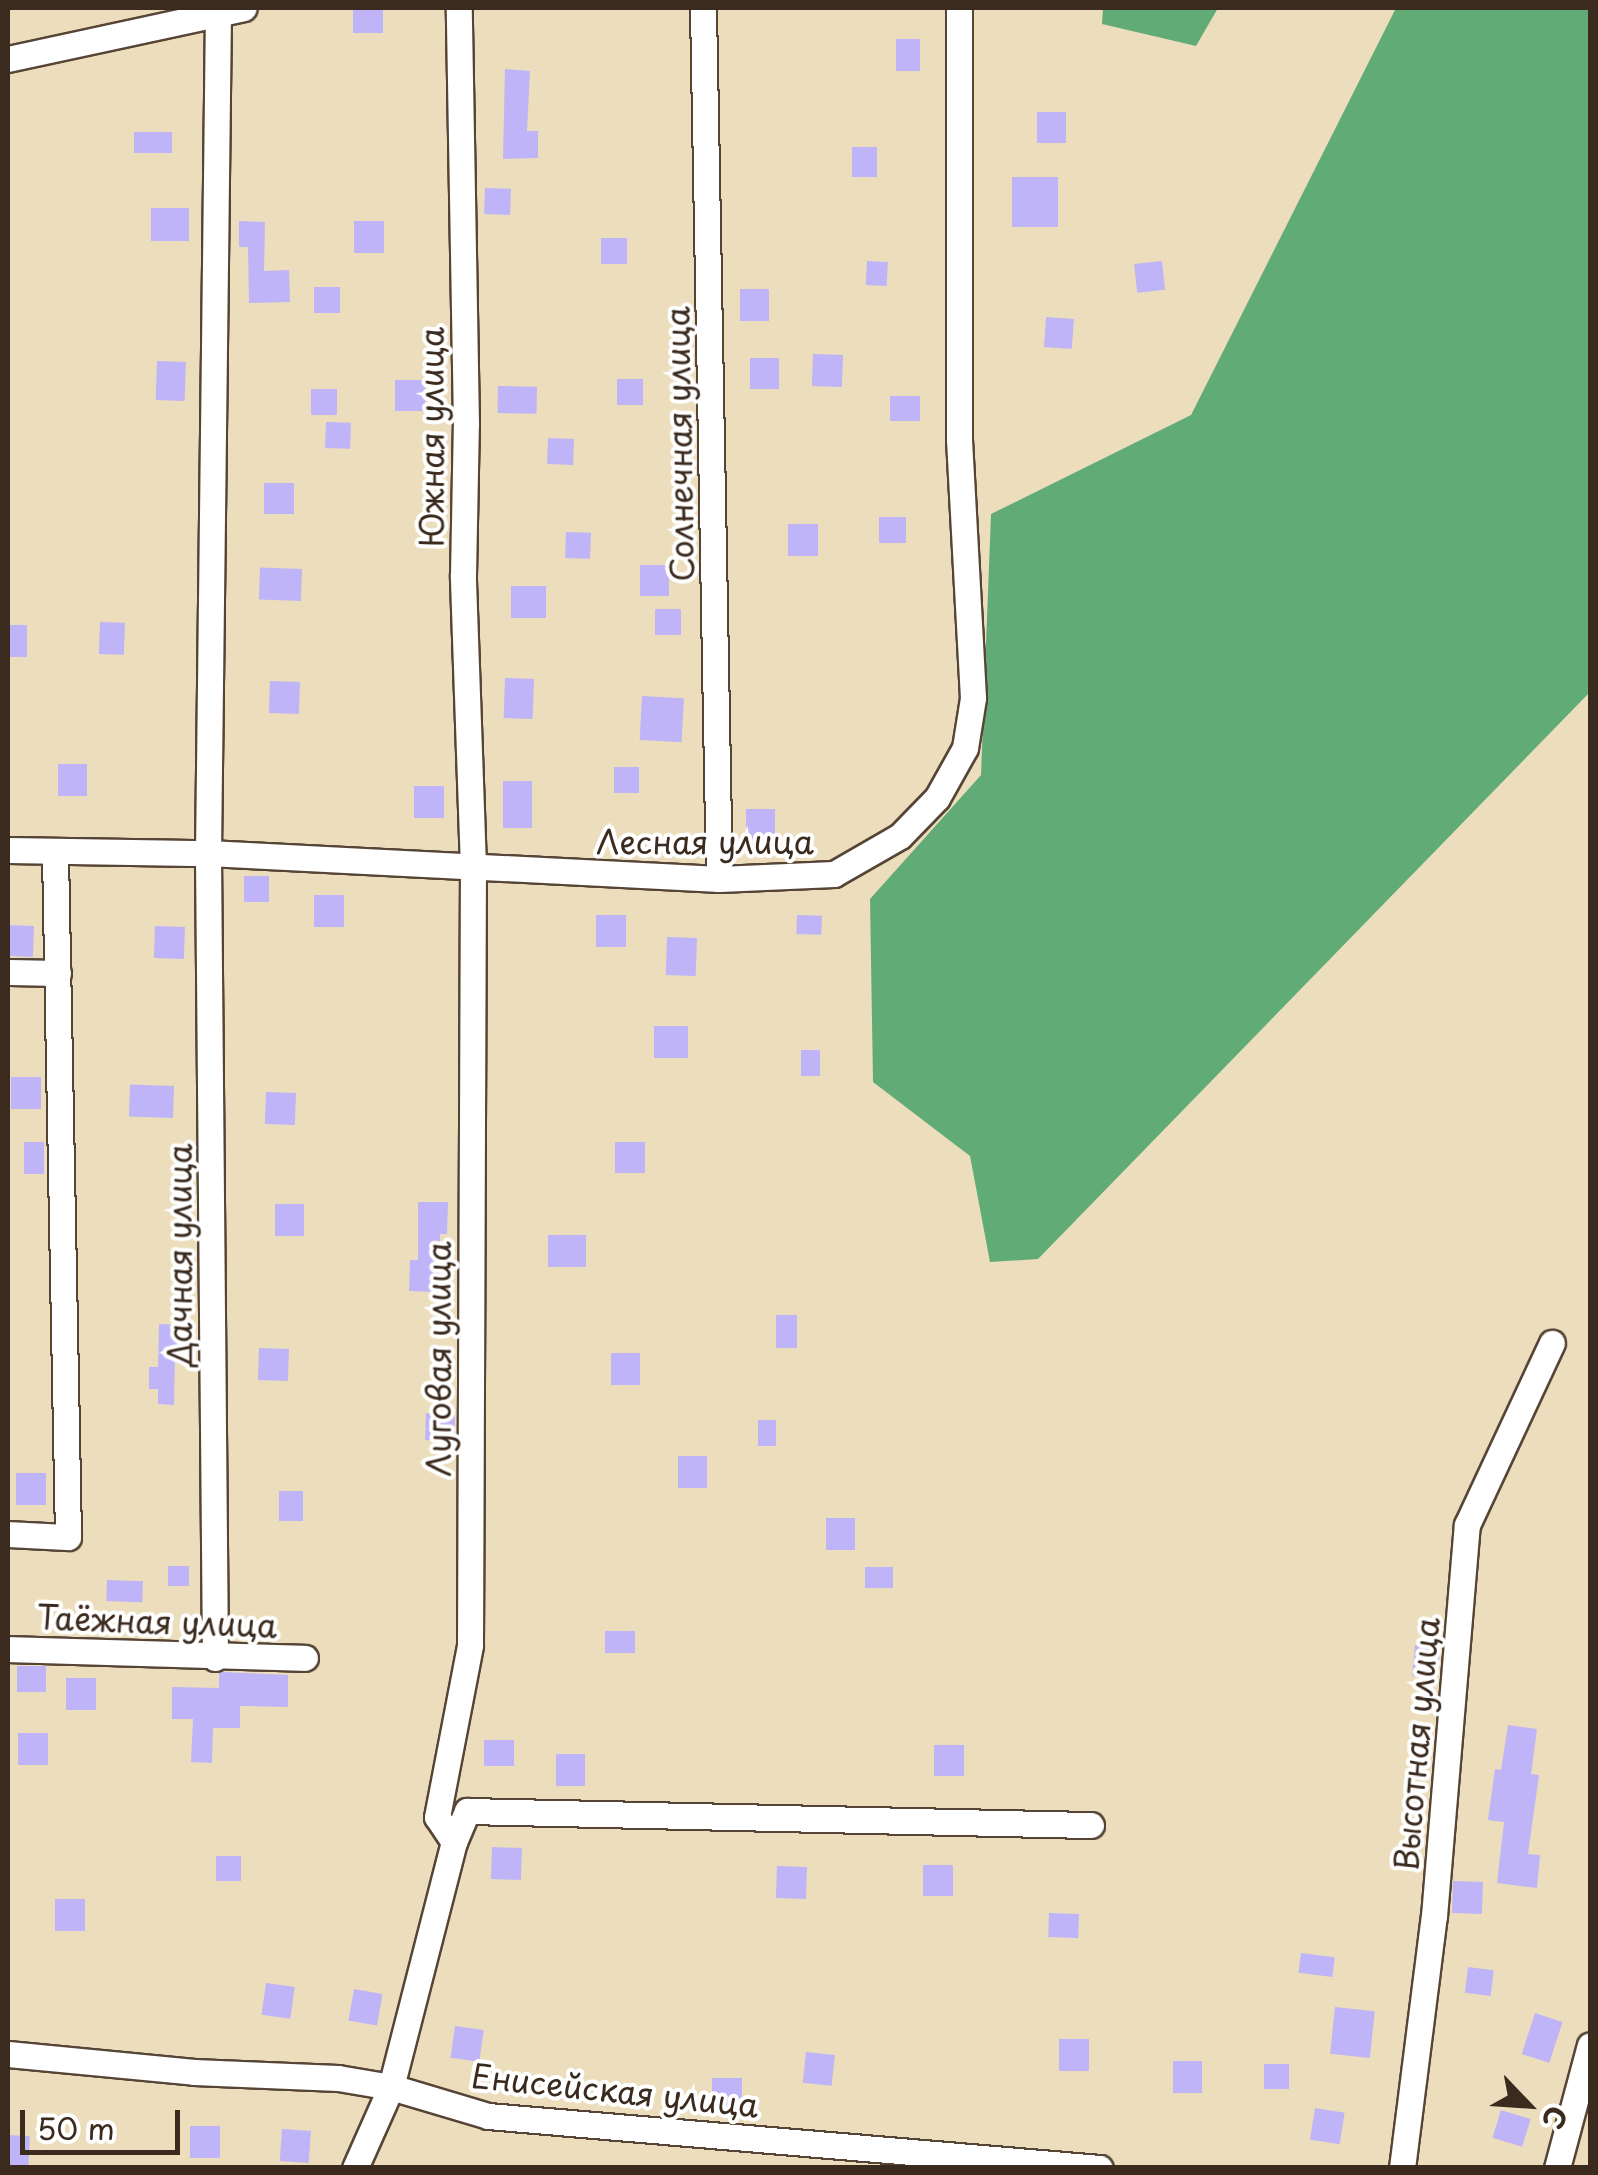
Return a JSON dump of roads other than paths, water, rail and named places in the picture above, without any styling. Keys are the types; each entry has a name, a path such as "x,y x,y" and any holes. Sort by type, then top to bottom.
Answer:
{"street":[{"path":"8,59 244,8"},
{"name":"Южная улица","path":"460,8 466,424 463,575 473,867"},
{"name":"Солнечная улица","path":"703,8 719,879"},
{"name":"Лесная улица","path":"8,850 208,853 719,879 834,874 900,836 937,798 964,748 973,698 959,439 959,8"},
{"name":"Дачная улица","path":"214,1658 208,853 218,14"},
{"path":"8,1534 68,1537 55,851"},
{"name":"Луговая улица","path":"454,1842 437,1817 470,1644 473,867"},
{"path":"8,972 58,973"},
{"name":"Высотная улица","path":"1402,2168 1434,1916 1467,1525 1552,1343"},
{"name":"Таёжная улица","path":"8,1649 305,1658"},
{"path":"355,2168 391,2087 454,1842 468,1811 1091,1825"},
{"path":"1557,2168 1590,2045"},
{"name":"Енисейская улица","path":"8,2054 194,2072 338,2078 391,2087 488,2116 1100,2168"}]}
